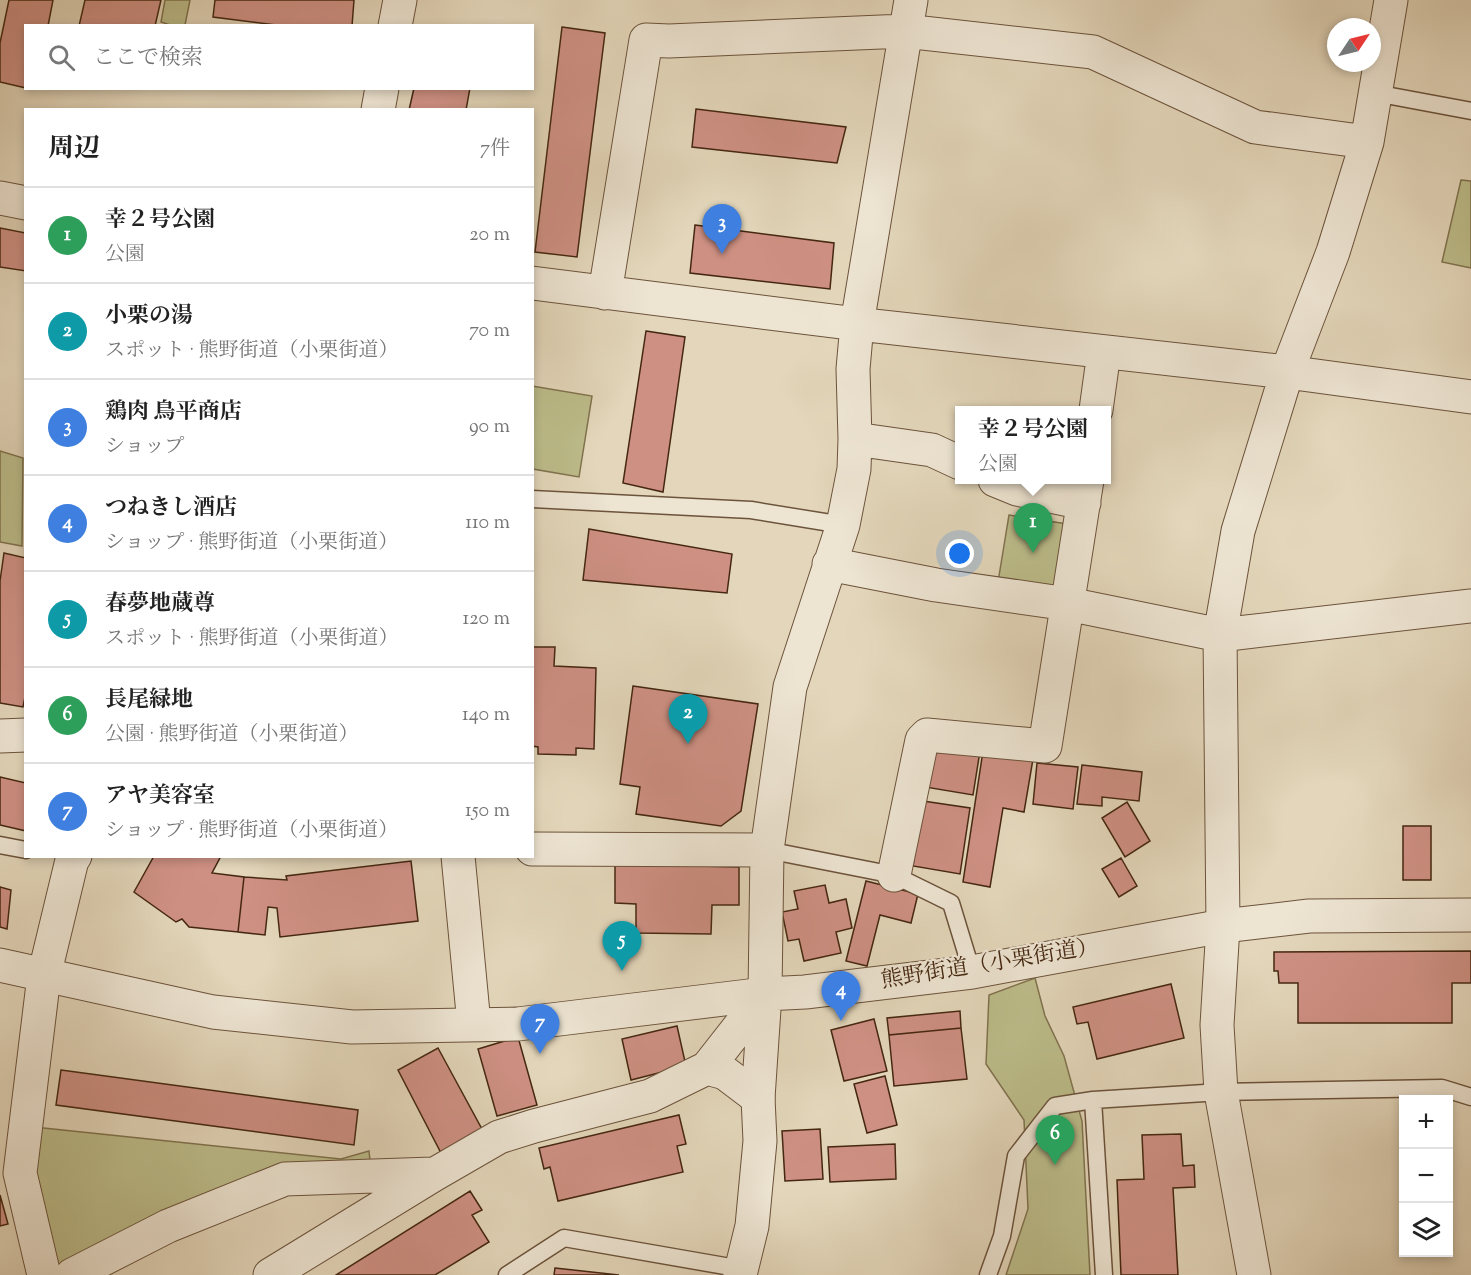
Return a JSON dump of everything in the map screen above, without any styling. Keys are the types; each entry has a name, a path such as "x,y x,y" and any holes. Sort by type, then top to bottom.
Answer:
{"street":[{"path":"395,24 400,0"},
{"path":"1254,1275 1221,1092 1217,1025 1222,926 1220,635 1238,531 1287,372 1333,252 1367,142 1391,0"},
{"path":"605,293 646,40 669,41 908,16 1093,52 1255,127 1367,142"},
{"path":"741,1272 752,1226 760,1141 758,1098 765,994 767,850 790,687 843,525 854,469 853,369 856,324 908,16"},
{"path":"378,108 382,90"},
{"path":"0,198 24,203"},
{"path":"534,283 856,324 1287,372 1468,400"},
{"path":"1097,406 1104,352"},
{"path":"855,439 932,450 955,461"},
{"path":"894,875 922,740 927,735 1045,746 1085,491 1017,489 1005,484"},
{"path":"829,564 936,585 1068,604 1220,635 1471,606"},
{"path":"0,736 24,735"},
{"path":"534,849 767,850"},
{"path":"44,1275 20,1173 44,976 67,858"},
{"path":"458,858 474,1024"},
{"name":"熊野街道（小栗街道）","path":"0,965 213,1012 352,1027 518,1024 972,972 1222,926 1309,916 1471,915"},
{"path":"270,1275 499,1137 650,1096 707,1068 765,994"},
{"path":"707,1068 725,1074 758,1098"},
{"path":"72,1275 168,1226 285,1179 435,1174"}],"lane":[{"path":"1375,93 1471,111"},
{"path":"534,499 751,510 843,525"},
{"path":"0,844 24,850"},
{"path":"767,850 894,875 951,903 972,972"},
{"path":"988,1275 1002,1236 1016,1156 1055,1106 1093,1100 1221,1092 1442,1088 1471,1097"},
{"path":"1093,1100 1104,1275"},
{"path":"507,1275 564,1238 741,1272"}],"green space":[{"path":"165,0 190,0 185,24 161,22"},
{"path":"1461,180 1471,181 1471,268 1442,262"},
{"path":"534,386 592,396 579,477 534,469"},
{"path":"0,451 23,458 22,546 0,542"},
{"path":"1009,515 1067,524 1057,591 998,582"},
{"path":"1035,978 1045,1016 1064,1056 1082,1121 1090,1275 1006,1275 1028,1209 1024,1120 986,1064 989,995"},
{"path":"34,1127 341,1159 369,1151 371,1170 284,1172 58,1275 27,1167"}],"building":[{"path":"9,0 53,0 48,24 24,24 24,88 0,82 0,43"},
{"path":"85,0 161,0 155,24 79,24"},
{"path":"215,0 354,0 352,24 268,24 213,17"},
{"path":"562,27 605,33 577,257 535,252"},
{"path":"414,90 470,90 466,108 409,108"},
{"path":"696,109 846,127 837,163 692,147"},
{"path":"695,225 834,243 830,289 690,273"},
{"path":"0,228 24,233 24,271 0,267"},
{"path":"646,331 685,337 663,492 623,483"},
{"path":"589,529 732,554 727,593 583,580"},
{"path":"4,553 24,558 23,707 0,703 0,581"},
{"path":"534,647 555,647 554,666 596,668 594,749 576,748 576,755 538,754 538,747 534,746"},
{"path":"633,686 758,704 741,811 721,826 636,814 640,787 620,784"},
{"path":"932,744 980,751 973,795 925,787"},
{"path":"983,751 1033,759 1024,812 1003,808 990,887 963,882"},
{"path":"1037,763 1078,767 1073,809 1033,804"},
{"path":"1082,765 1142,772 1139,801 1102,797 1102,806 1077,804"},
{"path":"0,777 24,783 24,831 0,825"},
{"path":"923,801 970,808 960,874 913,866"},
{"path":"1127,802 1150,841 1125,857 1102,818"},
{"path":"1403,826 1431,826 1431,880 1403,880"},
{"path":"153,858 220,858 212,873 244,877 238,932 189,927 182,919 176,922 134,892"},
{"path":"1121,858 1137,886 1119,897 1102,869"},
{"path":"411,861 418,921 280,937 277,908 268,907 265,935 238,932 244,877 287,880 286,876"},
{"path":"615,864 739,867 739,905 712,905 711,934 636,933 636,904 615,903"},
{"path":"866,881 918,894 911,923 880,915 867,966 846,961"},
{"path":"825,885 829,903 846,899 852,928 836,932 841,953 804,961 799,939 788,941 782,912 798,909 794,891"},
{"path":"0,887 11,890 7,929 0,927"},
{"path":"1471,951 1471,983 1452,983 1452,1023 1298,1023 1298,983 1279,983 1278,971 1274,971 1274,952"},
{"path":"1171,984 1184,1038 1097,1059 1088,1022 1077,1024 1073,1007"},
{"path":"960,1011 961,1028 889,1035 887,1018"},
{"path":"874,1019 887,1071 844,1081 831,1030"},
{"path":"677,1026 686,1066 631,1080 622,1039"},
{"path":"961,1028 967,1079 894,1086 889,1035"},
{"path":"518,1037 537,1105 497,1116 478,1049"},
{"path":"438,1048 483,1131 441,1153 398,1070"},
{"path":"61,1070 358,1110 354,1145 56,1105"},
{"path":"885,1076 897,1125 867,1133 854,1084"},
{"path":"679,1115 686,1144 677,1146 683,1172 558,1201 550,1167 544,1169 539,1148"},
{"path":"820,1129 823,1179 785,1181 782,1131"},
{"path":"1181,1134 1183,1166 1194,1165 1195,1187 1173,1188 1178,1275 1121,1275 1117,1180 1144,1179 1142,1135"},
{"path":"895,1144 896,1179 830,1182 828,1147"},
{"path":"470,1191 482,1210 472,1215 489,1242 435,1275 336,1275"},
{"path":"0,1195 8,1224 0,1226"},
{"path":"555,1268 619,1275 554,1275"}],"place":[{"name":"鶏肉 鳥平商店","path":"722,254"},
{"name":"幸２号公園","path":"1033,553"},
{"name":"小栗の湯","path":"688,744"},
{"name":"春夢地蔵尊","path":"622,971"},
{"name":"つねきし酒店","path":"841,1021"},
{"name":"アヤ美容室","path":"540,1054"},
{"name":"長尾緑地","path":"1055,1165"}]}
